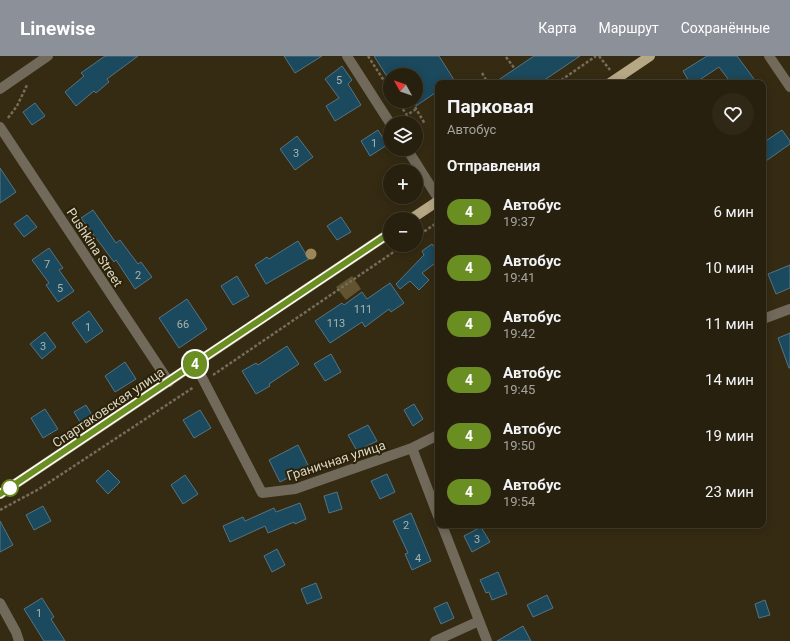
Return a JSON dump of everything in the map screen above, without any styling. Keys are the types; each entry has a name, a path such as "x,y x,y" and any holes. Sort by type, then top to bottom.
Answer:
{"main road":[{"path":"614,80 650,56"},
{"path":"420,212 435,201"},
{"name":"Спартаковская улица","path":"0,494 383,238"}],"street":[{"path":"0,89 48,56"},
{"path":"347,56 386,116"},
{"path":"769,56 790,87"},
{"name":"Pushkina Street","path":"0,127 168,382"},
{"path":"411,156 435,194"},
{"path":"766,318 790,309"},
{"name":"Граничная улица","path":"195,364 262,493 295,489 412,448 435,436"},
{"path":"412,448 435,508"},
{"path":"443,528 487,641"},
{"path":"0,603 16,632 19,641"},
{"path":"435,641 479,621"}],"path":[{"path":"368,56 383,79"},
{"path":"561,80 596,56"},
{"path":"599,56 611,72"},
{"path":"506,57 515,69"},
{"path":"482,74 486,80"},
{"path":"9,141 8,117 17,106 30,80"},
{"path":"402,108 407,115 415,108 425,124"},
{"path":"423,232 435,224"}],"shaded area":[{"path":"352,276 361,289 346,300 336,287"}],"building":[{"path":"105,56 138,56 107,79 109,82 96,93 94,91 76,106 65,92 84,76 81,73"},
{"path":"284,56 322,56 295,73"},
{"path":"374,56 439,56 454,80 435,80 435,93 423,101 423,68 383,68 383,70"},
{"path":"534,56 580,56 544,80 498,80"},
{"path":"707,56 737,56 755,80 729,80 719,67 700,80 688,80 683,71"},
{"path":"342,66 352,80 348,84 361,105 335,121 326,106 339,98 325,79"},
{"path":"35,103 45,116 32,125 23,112"},
{"path":"378,130 383,138 383,148 370,156 361,141"},
{"path":"782,130 790,141 790,144 766,161 766,141"},
{"path":"297,136 313,157 295,170 280,149"},
{"path":"0,168 16,192 0,203"},
{"path":"93,210 116,243 120,240 138,264 141,262 152,277 135,289 116,260 114,262 81,218"},
{"path":"27,215 37,227 24,237 14,224"},
{"path":"341,217 351,232 337,240 327,226"},
{"path":"298,241 309,259 266,284 255,265 267,257 269,259"},
{"path":"432,244 435,248 435,263 422,273 429,280 419,290 410,281 400,289 396,284 424,255 423,250"},
{"path":"49,248 63,268 59,270 74,291 58,302 46,285 49,283 32,260"},
{"path":"790,265 790,288 776,294 768,274"},
{"path":"237,276 249,296 233,305 221,286"},
{"path":"390,283 404,303 391,312 389,309 365,327 362,322 330,343 315,321 342,303 344,305 362,292 367,299"},
{"path":"187,299 207,329 179,348 159,318"},
{"path":"89,311 103,331 86,343 72,323"},
{"path":"45,332 56,347 42,359 30,344"},
{"path":"790,333 790,368 789,368 778,338"},
{"path":"287,346 299,364 269,384 270,386 256,394 242,371 256,363 258,365"},
{"path":"331,354 341,372 325,381 314,364"},
{"path":"125,362 136,379 115,392 105,376"},
{"path":"414,404 423,419 413,426 404,410"},
{"path":"86,405 92,415 80,422 74,412"},
{"path":"45,409 58,429 43,438 31,418"},
{"path":"200,410 211,428 194,438 183,420"},
{"path":"368,425 377,441 357,451 348,435"},
{"path":"298,445 309,467 280,482 269,460"},
{"path":"108,470 120,482 108,494 96,481"},
{"path":"387,474 395,492 380,499 371,481"},
{"path":"185,475 198,494 183,504 171,485"},
{"path":"337,492 342,509 329,513 324,496"},
{"path":"300,503 306,519 295,524 294,522 268,533 265,526 230,542 223,526 243,517 245,521 274,508 276,512"},
{"path":"43,506 51,521 34,530 26,515"},
{"path":"411,513 431,561 412,570 405,554 408,553 393,521"},
{"path":"0,521 13,545 0,552"},
{"path":"482,528 490,542 472,552 464,536"},
{"path":"277,549 285,565 272,572 264,556"},
{"path":"498,572 507,594 492,600 489,592 486,593 480,580"},
{"path":"316,583 322,598 307,604 301,589"},
{"path":"547,595 553,608 533,617 527,605"},
{"path":"42,598 54,617 51,619 65,641 44,641 24,609"},
{"path":"765,600 770,615 759,618 755,604"},
{"path":"447,602 454,618 441,624 434,608"},
{"path":"523,626 531,641 497,641"}],"bus line":[{"name":"4","path":"0,494 383,238"}]}
